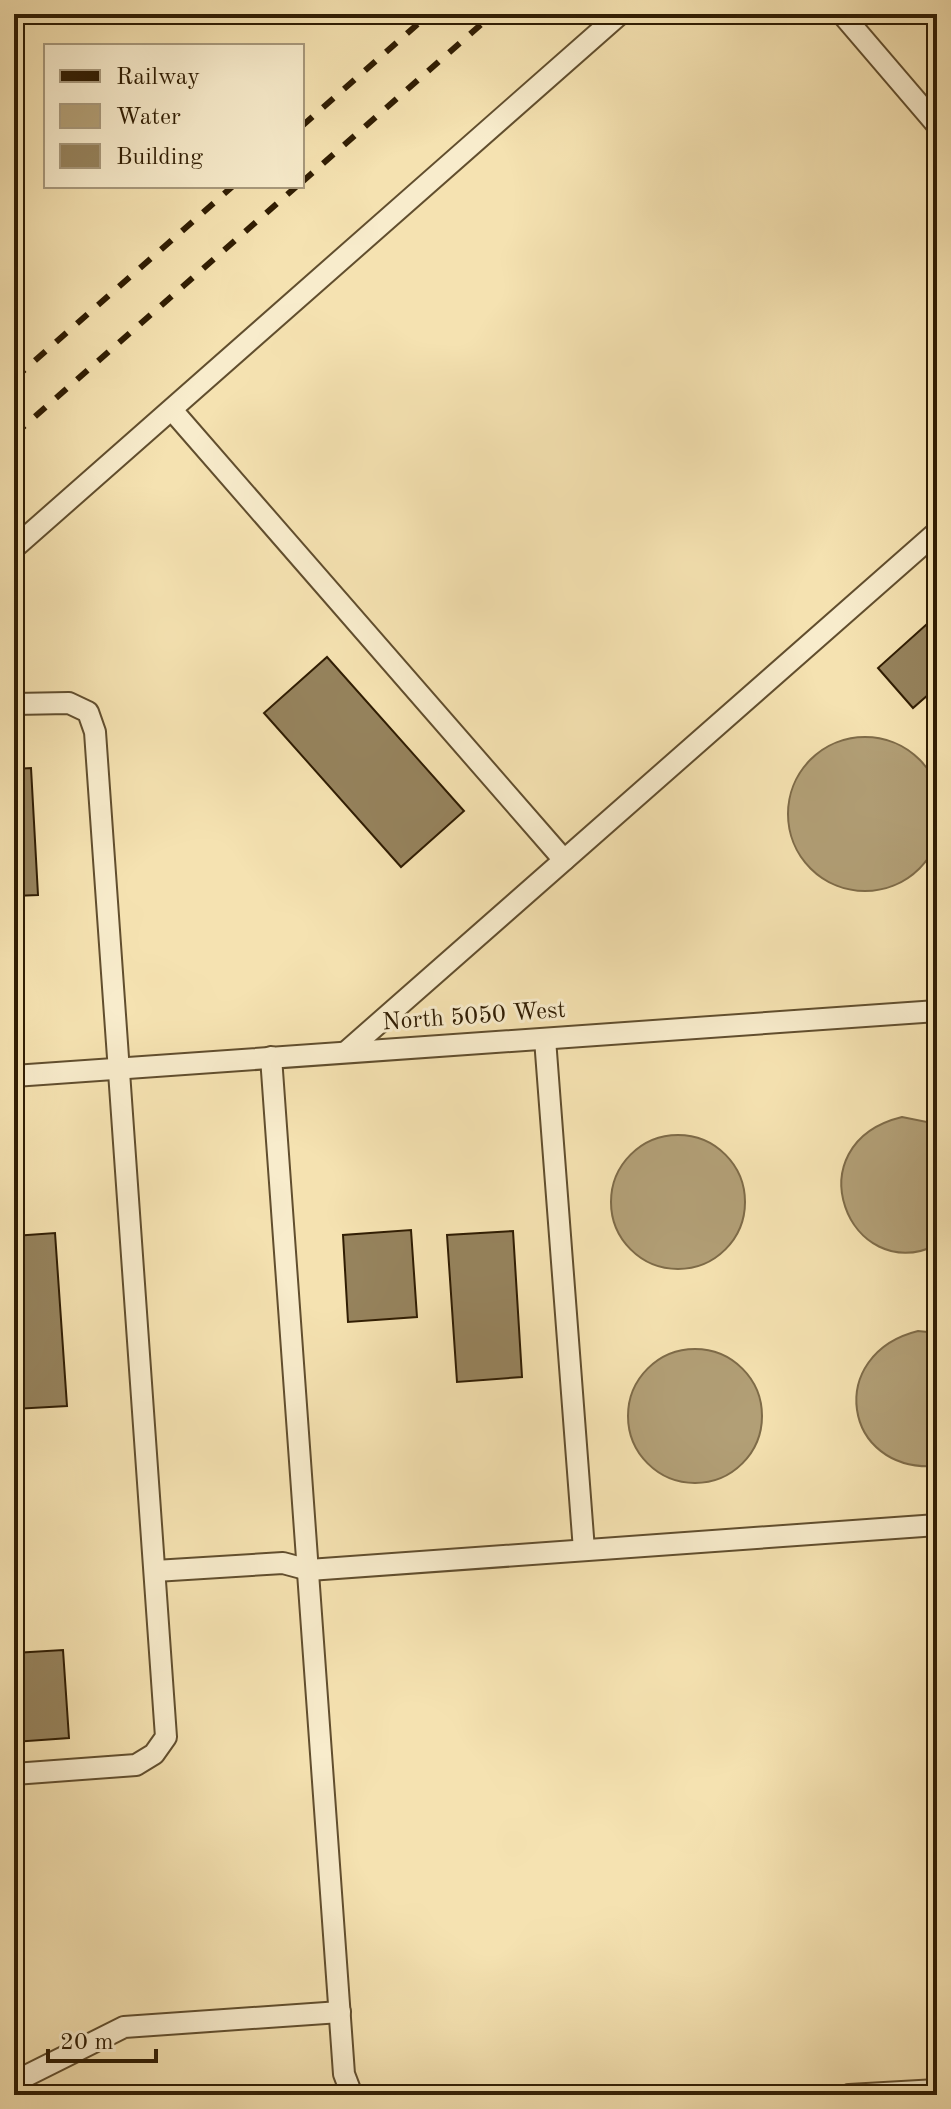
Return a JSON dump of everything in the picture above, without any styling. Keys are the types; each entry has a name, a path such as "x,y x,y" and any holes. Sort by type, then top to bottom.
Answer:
{"lane":[{"path":"14,548 620,14"},
{"path":"842,14 937,125"},
{"path":"172,410 564,860"},
{"path":"346,1052 937,532"},
{"path":"14,704 69,703 88,712 95,732 166,1737 154,1754 136,1765 14,1774"},
{"name":"North 5050 West","path":"14,1076 937,1011"},
{"path":"545,1039 584,1550"},
{"path":"271,1057 344,2074 352,2095"},
{"path":"155,1571 283,1563 309,1570 937,1525"},
{"path":"14,2082 124,2027 340,2012"},
{"path":"849,2095 937,2090"}],"water":[{"path":"865,737 894,743 919,760 936,785 942,814 936,843 919,868 894,885 865,891 836,885 811,868 794,843 788,814 794,785 811,760 836,743"},
{"path":"902,1117 937,1124 937,1245 906,1253 879,1247 858,1230 845,1207 842,1180 849,1154 868,1132"},
{"path":"678,1135 704,1140 726,1154 740,1176 745,1202 740,1228 726,1250 704,1264 678,1269 652,1264 630,1250 616,1228 611,1202 616,1176 630,1154 652,1140"},
{"path":"918,1331 937,1333 937,1466 905,1463 881,1451 865,1432 857,1410 858,1386 868,1363 888,1344"},
{"path":"695,1349 721,1354 743,1368 757,1390 762,1416 757,1442 743,1464 721,1478 695,1483 669,1478 647,1464 633,1442 628,1416 633,1390 647,1368 669,1354"}],"building":[{"path":"937,615 937,687 913,708 878,668"},
{"path":"327,657 464,811 401,867 264,713"},
{"path":"31,768 38,895 14,896 14,769"},
{"path":"411,1230 417,1317 348,1322 343,1235"},
{"path":"513,1231 522,1377 457,1382 447,1235"},
{"path":"55,1233 67,1406 14,1409 14,1236"},
{"path":"63,1650 69,1738 14,1742 14,1653"}],"railway":[{"path":"304,124 429,14"},
{"path":"304,180 493,14"},
{"path":"14,379 231,188"},
{"path":"14,435 295,188"}]}
